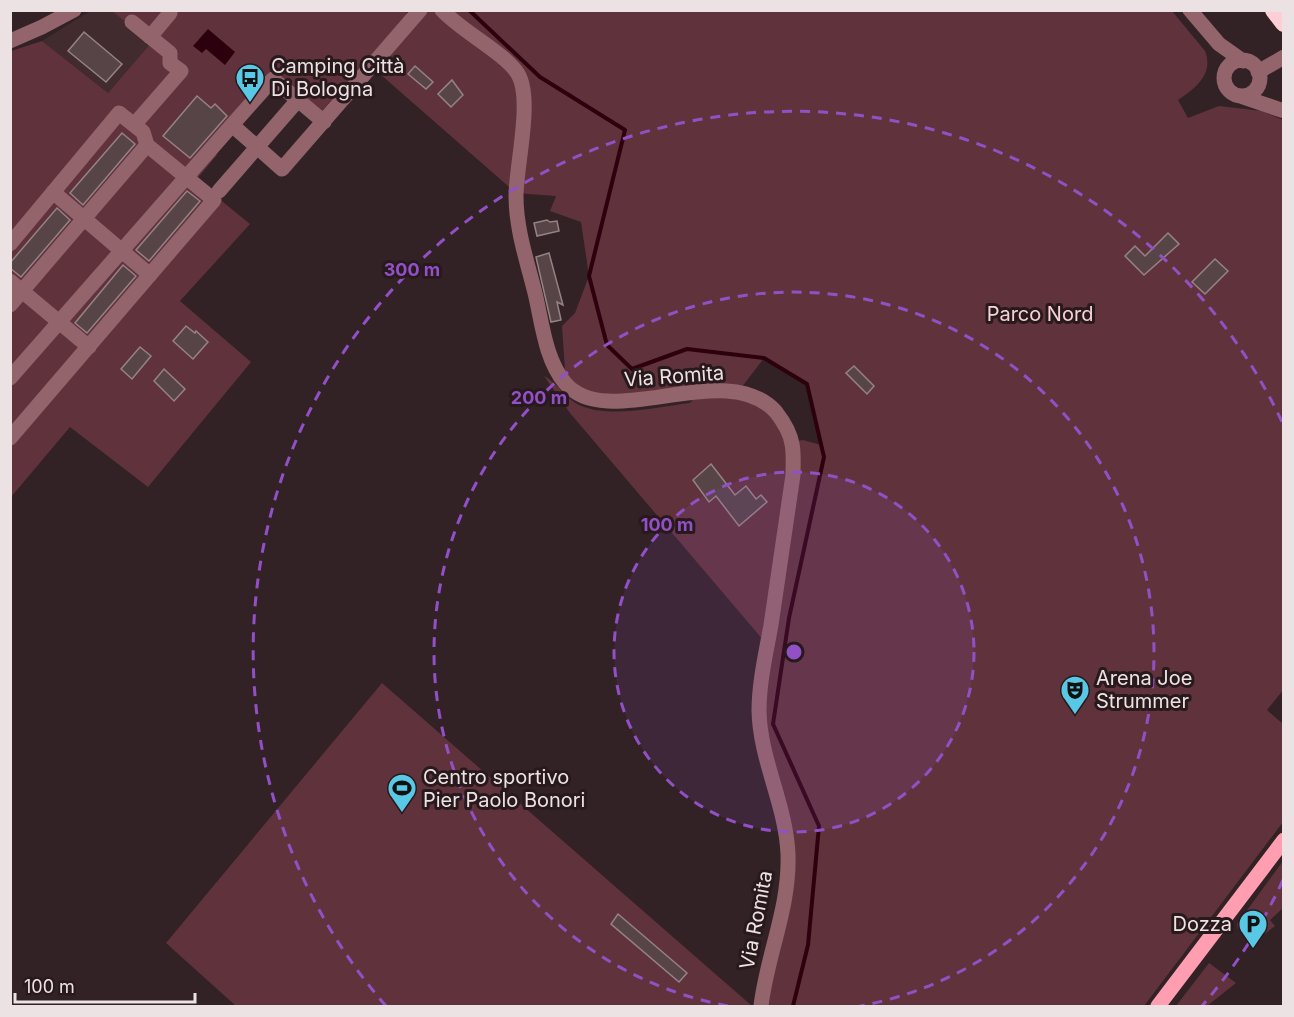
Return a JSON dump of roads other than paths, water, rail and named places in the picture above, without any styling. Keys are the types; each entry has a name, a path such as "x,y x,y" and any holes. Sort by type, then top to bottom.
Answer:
{"highway":[{"path":"1276,10 1284,17"},
{"path":"1276,10 1284,23"}],"main road":[{"path":"1158,1006 1284,840"}],"street":[{"path":"10,41 74,10"},
{"path":"232,125 282,169 420,10"},
{"name":"Via Romita","path":"442,10 508,64 518,75 524,99 516,194 518,221 549,353 566,384 585,396 600,401 675,394 738,392 763,401 771,408 781,418 792,442 793,476 759,710 764,749 785,828 788,877 785,902 760,1006"},
{"path":"1190,10 1219,44 1243,61 1250,63 1268,97 1284,111"},
{"path":"150,37 170,13"},
{"path":"132,22 170,52 170,63 181,71 134,125"},
{"path":"1209,34 1224,60 1226,87 1232,93 1284,111"},
{"path":"1240,96 1251,93 1256,88 1258,77 1284,57"},
{"path":"1226,71 1234,62 1243,61"},
{"path":"10,378 273,79 324,122"},
{"path":"219,191 298,100"},
{"path":"10,243 119,113 143,132 147,145 213,200 10,438"},
{"path":"10,305 16,286 84,219 147,145"},
{"path":"53,192 150,275"},
{"path":"16,286 89,346"}],"waterway":[{"path":"469,10 540,77 625,130 589,276 607,345 632,369 687,349 764,358 807,384 824,457 789,618 773,724 819,826 808,945 793,1006"}],"place":[{"name":"Camping Città Di Bologna","path":"250,104"},
{"name":"Arena Joe Strummer","path":"1075,716"},
{"name":"Centro sportivo Pier Paolo Bonori","path":"402,814"},
{"name":"Dozza","path":"1253,950"}],"park label":[{"name":"Parco Nord","path":"1040,314"}]}
